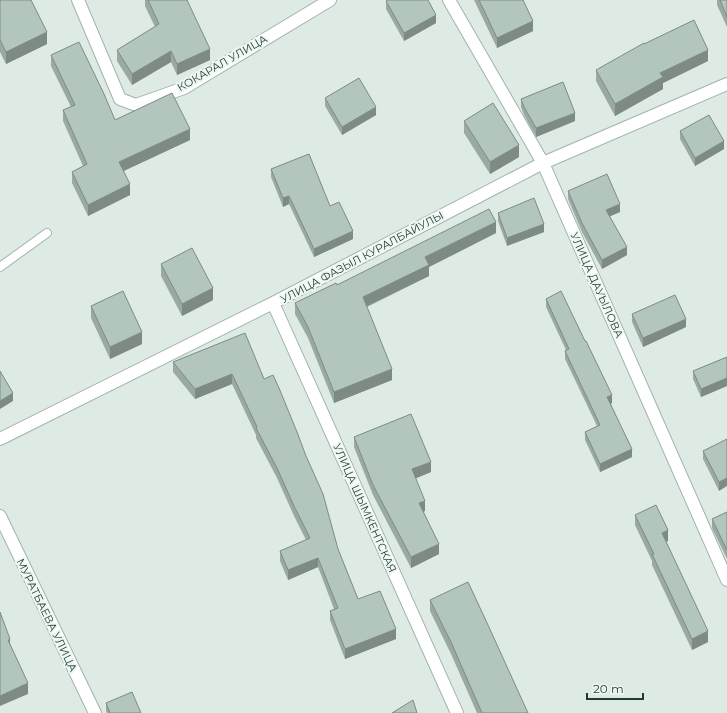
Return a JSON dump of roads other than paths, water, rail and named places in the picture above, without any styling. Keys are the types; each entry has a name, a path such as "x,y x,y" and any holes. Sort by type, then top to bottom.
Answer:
{"street":[{"name":"КОКАРАЛ УЛИЦА","path":"78,0 120,99 136,105 184,88 330,0"},
{"name":"УЛИЦА ДАУЫЛОВА","path":"449,0 543,162 727,580"},
{"name":"УЛИЦА ФАЗЫЛ КУРАЛБАЙУЛЫ","path":"0,439 273,303 543,162 727,84"},
{"name":"УЛИЦА ШЫМКЕНТСКАЯ","path":"273,303 457,713"},
{"name":"МУРАТБАЕВА УЛИЦА","path":"0,516 95,713"}],"lane":[{"path":"0,268 47,233"}]}
